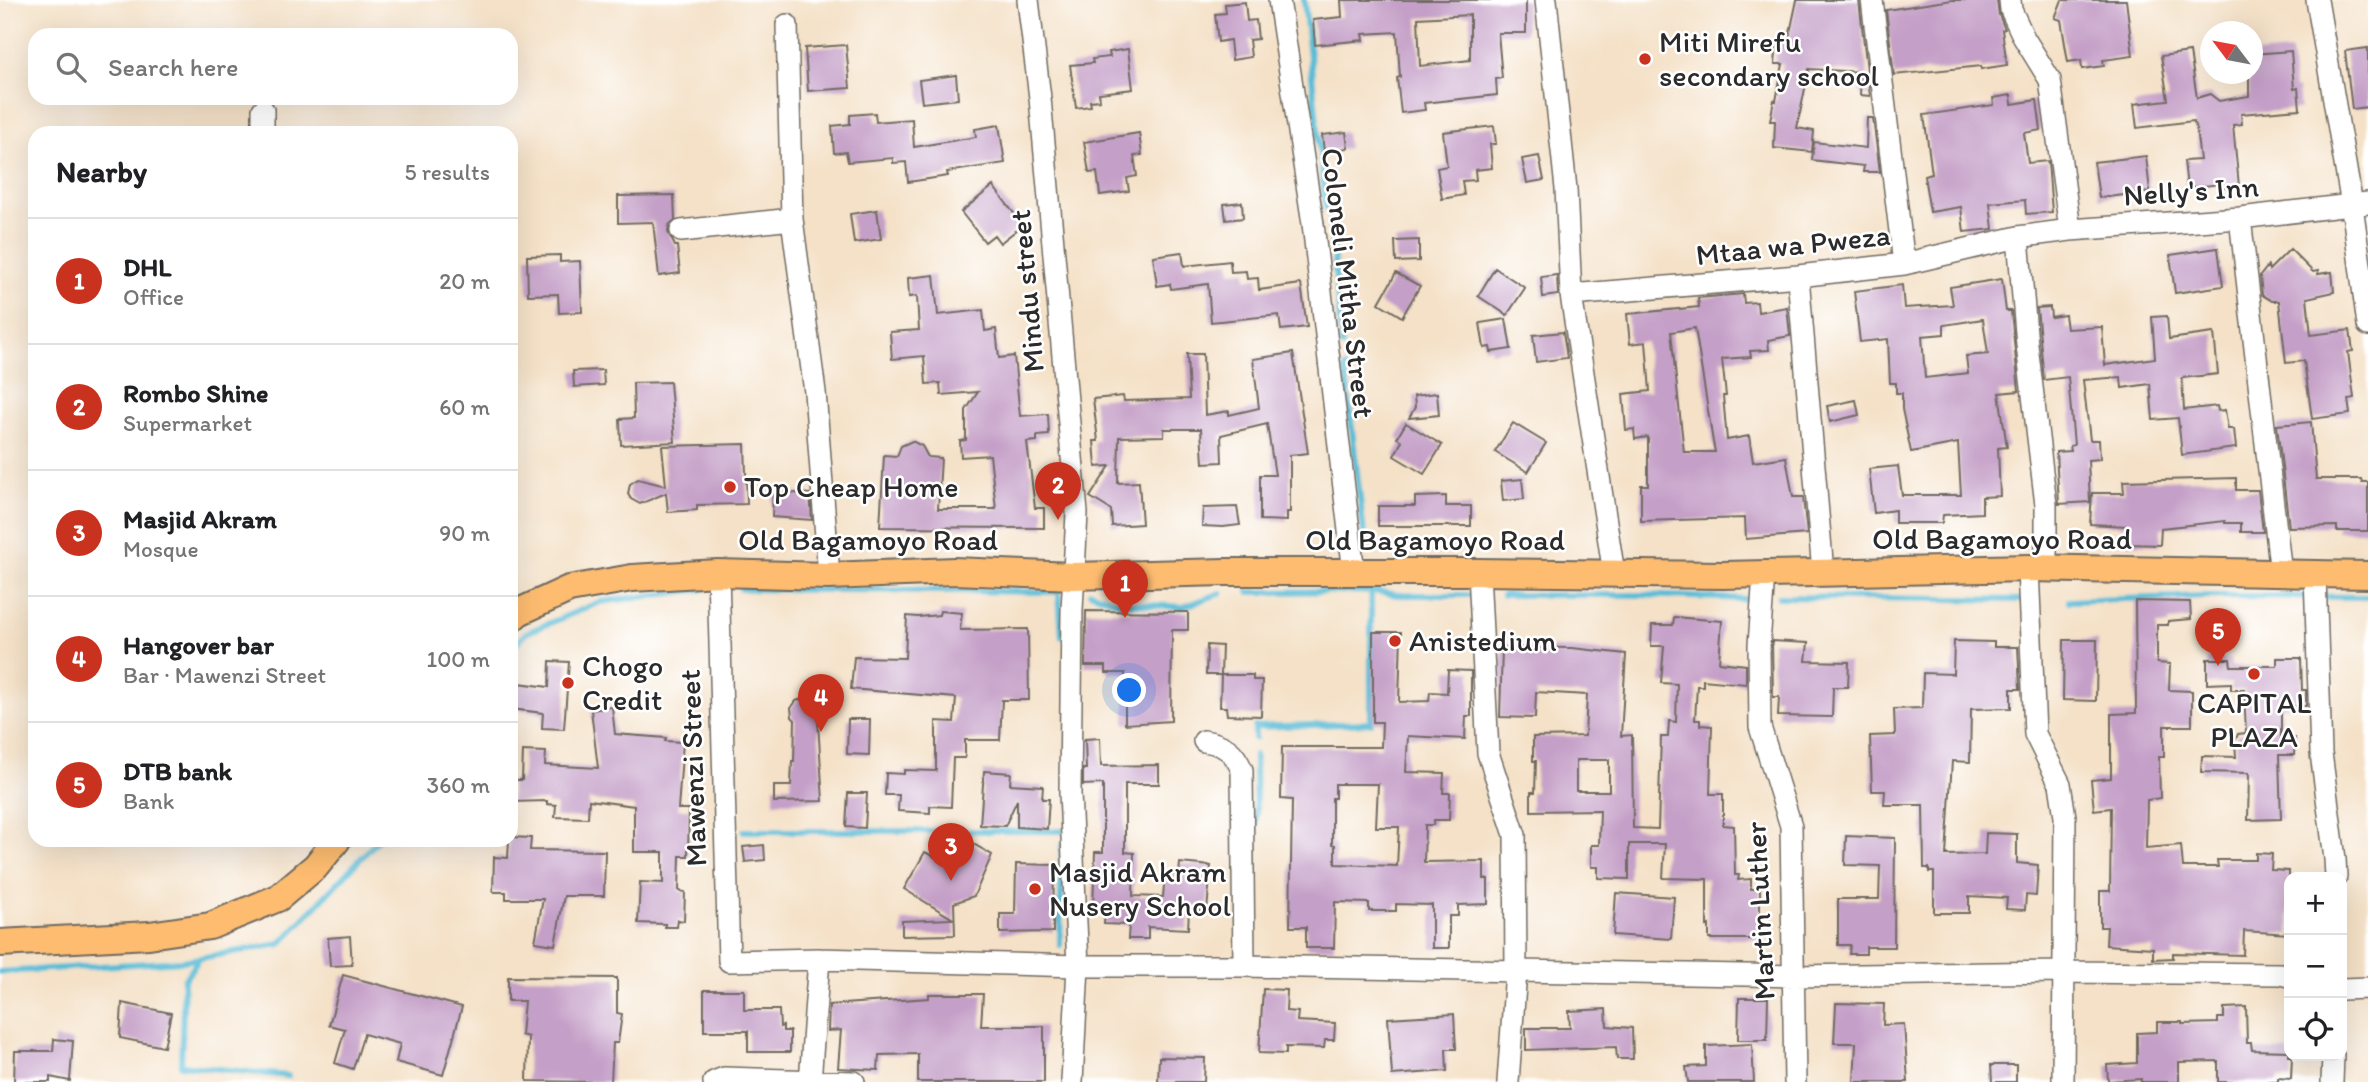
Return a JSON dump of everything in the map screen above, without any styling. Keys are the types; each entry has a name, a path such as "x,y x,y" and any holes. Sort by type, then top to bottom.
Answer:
{"main road":[{"name":"Old Bagamoyo Road","path":"518,613 569,589 632,578 718,573 829,576 954,571 1073,576 1225,572 1764,574 2037,569 2368,575"},
{"path":"0,943 149,935 210,926 278,898 316,866 331,847"}],"street":[{"name":"Mindu street","path":"1028,0 1040,98 1077,513 1073,576 1070,793 1077,966 1072,1082"},
{"name":"Coloneli Mitha Street","path":"1279,0 1313,224 1354,573"},
{"path":"1546,0 1566,189 1571,295 1614,574"},
{"path":"1872,0 1904,264"},
{"path":"2010,0 2011,10 2024,38 2050,80 2070,230"},
{"path":"2317,0 2360,204 2368,325"},
{"path":"787,25 792,219 815,392 829,576"},
{"path":"263,110 263,126"},
{"name":"Nelly's Inn","path":"2018,237 2070,230 2240,218 2360,204"},
{"path":"2240,218 2281,574"},
{"path":"681,231 792,219"},
{"path":"2018,237 2027,345 2046,505 2037,569 2035,734 2060,784 2065,817 2063,1082"},
{"name":"Mtaa wa Pweza","path":"1571,295 1798,276 1904,264 2018,237"},
{"path":"1798,276 1823,573"},
{"path":"1479,572 1488,753 1515,835 1516,971 1508,1082"},
{"name":"Mawenzi Street","path":"718,573 729,961 819,959"},
{"name":"Martin Luther","path":"1764,574 1759,645 1759,727 1791,826 1795,1082"},
{"path":"2315,575 2321,752 2336,872"},
{"path":"1204,741 1228,748 1242,769 1244,966"},
{"path":"810,1081 819,959 1077,966 1794,975 2065,972 2284,975"},
{"path":"2347,989 2368,988"},
{"path":"2332,1082 2333,1061"},
{"path":"714,1082 724,1078 854,1082"}],"building":[{"path":"1341,0 1526,0 1526,33 1498,33 1502,78 1496,79 1497,95 1424,103 1425,110 1401,113 1397,78 1400,77 1397,32 1363,34 1364,40 1315,45 1313,20 1342,17","holes":["1470,15 1470,60 1420,66 1418,18"]},
{"path":"1797,0 1859,0 1870,96 1860,95 1861,72 1809,69 1797,128 1814,131 1812,152 1774,148 1775,121 1770,121 1783,64 1775,64 1777,41 1788,42"},
{"path":"1952,0 1997,0 2005,29 2002,30 2007,65 1894,75 1886,10"},
{"path":"2062,0 2126,0 2133,56 2103,60 2104,66 2082,69 2081,60 2068,62 2061,20 2055,18"},
{"path":"1245,2 1247,21 1256,20 1258,39 1249,40 1251,57 1232,60 1230,40 1218,42 1215,14 1226,13 1225,4"},
{"path":"846,45 850,88 808,91 805,48"},
{"path":"2368,48 2368,107 2352,109 2345,51"},
{"path":"1128,49 1133,89 1099,93 1100,100 1090,101 1091,106 1076,108 1070,65 1093,63 1092,59 1110,57 1109,52"},
{"path":"2291,51 2294,89 2298,88 2300,109 2241,114 2242,124 2233,125 2239,186 2221,188 2220,184 2187,188 2184,161 2200,160 2193,121 2137,128 2134,104 2168,100 2161,56 2190,52 2197,98 2210,94 2219,101 2249,96 2249,84 2263,84 2263,53"},
{"path":"956,75 958,99 922,103 919,80"},
{"path":"2011,95 2012,104 2037,100 2041,130 2024,133 2028,163 2048,161 2052,212 2026,214 2025,200 1990,203 1993,229 1964,232 1961,207 1930,212 1924,176 1932,174 1924,115 1994,105 1993,98"},
{"path":"875,113 876,122 912,119 914,147 976,137 975,129 999,125 1005,163 947,172 948,176 908,182 906,162 893,163 893,158 848,162 846,152 834,153 832,126 850,124 850,115"},
{"path":"1867,118 1873,118 1880,172 1863,172 1864,166 1812,160 1814,142 1866,148"},
{"path":"1494,126 1496,144 1490,144 1492,168 1475,170 1476,180 1462,181 1464,195 1442,199 1437,168 1447,166 1443,132"},
{"path":"1346,132 1348,148 1324,151 1322,135"},
{"path":"1139,133 1142,155 1134,156 1137,176 1127,178 1129,191 1100,195 1097,172 1089,173 1084,142"},
{"path":"1539,156 1544,180 1527,183 1522,159"},
{"path":"2146,156 2150,192 2099,198 2094,162"},
{"path":"993,186 1023,225 1000,243 994,235 985,242 961,212"},
{"path":"674,195 675,220 669,225 668,232 677,246 680,273 659,276 653,222 618,223 618,196"},
{"path":"1242,202 1243,218 1226,220 1224,204"},
{"path":"877,210 881,239 854,243 850,214"},
{"path":"1419,240 1419,261 1396,262 1395,241"},
{"path":"2218,248 2223,286 2175,293 2170,255"},
{"path":"2290,249 2313,272 2332,272 2334,292 2307,298 2311,335 2350,330 2353,351 2348,352 2354,398 2348,399 2350,414 2312,419 2304,361 2286,363 2279,301 2272,301 2262,295 2260,276"},
{"path":"1182,252 1184,266 1230,261 1231,272 1246,271 1247,279 1258,278 1259,290 1301,284 1307,327 1281,330 1279,315 1211,322 1208,284 1171,289 1170,284 1157,286 1153,256"},
{"path":"560,255 560,262 580,261 582,312 559,313 558,294 528,295 527,256"},
{"path":"1495,268 1525,288 1507,315 1478,296"},
{"path":"1396,273 1420,286 1402,317 1379,303"},
{"path":"934,275 938,315 983,310 985,331 996,329 999,358 1014,356 1020,416 1048,414 1049,435 1037,436 1037,441 1027,442 1035,508 1044,508 1044,528 880,527 884,455 897,456 901,446 912,441 922,446 928,457 941,458 938,509 996,509 990,455 961,457 960,441 966,440 966,410 978,392 941,395 940,383 926,384 924,356 892,359 890,332 919,330 917,296 909,297 908,278"},
{"path":"1557,275 1558,295 1543,297 1541,277"},
{"path":"2002,279 2006,311 2011,311 2019,391 1999,393 2007,447 1998,448 2000,496 1982,497 1982,513 1943,515 1942,523 1895,523 1895,510 1874,513 1869,469 1898,466 1902,495 1961,495 1958,443 1911,452 1902,409 1902,393 1896,393 1896,383 1890,383 1888,339 1860,342 1854,291 1902,285 1904,308 1953,305 1950,287","holes":["1983,319 1988,354 1966,356 1968,373 1925,378 1922,336 1944,334 1944,325"]},
{"path":"1743,294 1744,303 1757,302 1758,312 1787,307 1790,336 1768,340 1769,350 1750,351 1751,357 1722,359 1726,396 1723,396 1727,440 1749,436 1753,462 1786,457 1793,497 1803,497 1807,534 1746,539 1745,518 1641,521 1641,485 1648,485 1648,437 1635,439 1634,429 1626,430 1623,394 1650,391 1646,342 1630,344 1627,314 1699,307 1698,298","holes":["1695,328 1715,452 1684,452 1671,332"]},
{"path":"2050,307 2051,317 2065,315 2067,329 2102,327 2105,365 2155,358 2152,317 2167,316 2169,339 2214,333 2218,374 2182,378 2184,410 2217,406 2218,411 2225,410 2228,429 2234,429 2236,448 2182,455 2178,418 2153,420 2150,384 2122,388 2121,377 2083,380 2090,440 2099,440 2100,459 2088,460 2090,502 2059,504 2056,452 2071,451 2070,446 2074,445 2068,377 2044,380 2037,308"},
{"path":"1506,319 1511,349 1491,352 1490,347 1484,348 1480,323"},
{"path":"1563,332 1567,358 1536,362 1533,335"},
{"path":"1293,353 1308,453 1290,455 1290,512 1287,512 1287,521 1260,520 1260,475 1275,475 1267,424 1221,435 1222,462 1203,463 1201,429 1164,429 1164,436 1119,437 1118,483 1139,482 1142,524 1112,526 1111,510 1090,497 1110,466 1096,467 1094,441 1098,441 1093,399 1123,396 1124,401 1189,399 1187,354 1203,354 1205,415 1229,411 1229,415 1259,408 1253,359"},
{"path":"603,370 604,385 574,387 573,371"},
{"path":"670,382 675,442 621,445 620,419 634,418 633,383"},
{"path":"1437,393 1439,415 1409,418 1415,407 1414,396"},
{"path":"1856,400 1859,415 1830,422 1827,406"},
{"path":"2311,422 2316,479 2361,479 2362,482 2368,482 2368,531 2337,531 2337,526 2289,527 2277,425"},
{"path":"1406,423 1442,445 1424,474 1394,456 1402,441 1397,438"},
{"path":"1513,423 1546,443 1528,472 1495,452"},
{"path":"745,444 747,504 697,505 697,510 668,512 666,493 640,504 628,494 630,484 638,479 666,486 662,446"},
{"path":"2236,478 2236,490 2258,490 2263,532 2241,532 2241,523 2225,521 2161,528 2160,545 2128,544 2127,526 2090,524 2092,493 2124,493 2123,481"},
{"path":"1522,479 1524,499 1503,501 1501,481"},
{"path":"773,492 810,494 812,520 772,517"},
{"path":"1446,496 1446,506 1471,506 1471,526 1378,526 1378,506 1415,506 1415,497"},
{"path":"1237,507 1240,525 1202,526 1203,508"},
{"path":"2135,601 2190,602 2191,619 2157,625 2157,663 2170,664 2169,690 2192,691 2192,726 2164,726 2164,757 2159,757 2160,798 2147,800 2146,848 2181,845 2183,867 2218,867 2217,860 2256,860 2256,853 2272,854 2271,870 2289,871 2284,872 2284,934 2244,931 2243,955 2173,953 2173,958 2153,959 2153,948 2106,945 2107,927 2100,927 2100,891 2110,891 2111,808 2094,810 2091,780 2111,778 2111,714 2136,713"},
{"path":"940,611 962,613 960,630 1028,629 1029,700 1002,700 1000,740 965,740 965,758 953,758 951,807 930,806 930,813 898,811 899,795 885,795 886,773 904,774 904,770 936,771 936,721 954,722 956,698 851,689 854,657 905,658 907,616 939,615"},
{"path":"1086,611 1188,612 1188,630 1172,630 1171,721 1125,724 1125,673 1106,673 1106,666 1085,666"},
{"path":"1674,617 1722,621 1719,662 1746,665 1746,684 1703,680 1703,686 1697,686 1695,720 1700,720 1700,725 1712,726 1710,794 1723,794 1723,825 1734,826 1735,875 1739,875 1738,880 1751,879 1751,889 1760,889 1760,939 1709,939 1707,879 1663,878 1665,844 1629,844 1629,879 1598,878 1598,867 1591,867 1591,845 1599,845 1600,810 1531,811 1536,761 1533,761 1533,737 1585,736 1587,695 1536,692 1535,718 1500,717 1502,647 1572,648 1626,654 1621,736 1632,735 1633,828 1658,829 1661,737 1668,737 1669,721 1676,722 1677,684 1661,683 1664,646 1651,646 1652,625 1673,625","holes":["1576,760 1609,760 1609,791 1576,791"]},
{"path":"1373,632 1401,632 1399,702 1429,701 1430,692 1447,693 1448,670 1471,671 1471,716 1466,716 1465,739 1408,736 1406,772 1444,773 1443,793 1450,793 1449,820 1434,820 1433,825 1425,825 1424,862 1484,861 1484,879 1488,879 1488,904 1458,905 1458,916 1449,916 1449,948 1432,948 1432,905 1396,904 1396,911 1369,911 1369,903 1335,902 1334,948 1306,948 1306,927 1290,927 1292,800 1281,799 1282,747 1381,747 1382,722 1373,722","holes":["1335,784 1378,784 1376,827 1399,827 1397,866 1335,864 1335,845 1332,844 1332,798 1335,798"]},
{"path":"2064,640 2097,640 2096,701 2063,700"},
{"path":"1772,641 1808,643 1806,661 1849,662 1848,687 1833,687 1832,717 1778,716 1779,697 1773,697"},
{"path":"1954,641 1994,642 1994,647 2018,647 2020,689 2011,689 2011,708 1971,709 1970,762 1952,761 1946,855 1985,854 1986,833 2017,834 2017,863 2038,865 2036,896 2026,895 2025,910 2006,909 2007,898 1969,896 1969,913 1934,913 1934,872 1924,868 1923,805 1884,805 1885,791 1872,791 1870,736 1895,735 1894,709 1922,708 1923,673 1953,674"},
{"path":"1207,645 1222,646 1221,675 1206,675"},
{"path":"2277,658 2301,658 2302,690 2306,690 2306,706 2281,707 2281,739 2295,738 2294,755 2279,755 2281,819 2248,820 2249,773 2201,772 2202,756 2236,757 2235,741 2238,734 2246,733 2244,690 2231,690 2231,683 2207,684 2207,659 2230,659 2231,666 2277,666"},
{"path":"550,661 569,662 564,729 542,728 543,713 518,710 518,683 549,687"},
{"path":"1221,675 1253,675 1253,680 1262,680 1261,716 1227,715 1226,707 1220,707"},
{"path":"804,698 812,700 817,707 823,801 774,802 774,786 791,786 795,720 791,708 796,701"},
{"path":"612,707 615,734 683,742 678,809 689,809 688,856 680,856 679,891 685,892 684,921 678,920 677,927 638,923 640,882 663,883 663,852 634,852 634,806 589,800 588,818 555,817 556,805 547,804 547,801 518,802 518,780 522,780 523,751 546,752 545,765 598,768 591,710"},
{"path":"848,719 870,719 869,755 847,754"},
{"path":"1100,738 1101,766 1159,765 1159,784 1125,784 1125,852 1134,853 1133,896 1163,897 1165,874 1179,875 1180,863 1211,866 1207,911 1189,910 1188,929 1148,927 1148,939 1128,939 1129,925 1104,924 1105,908 1093,908 1095,852 1103,852 1103,784 1083,785 1083,769 1086,769 1085,739"},
{"path":"984,771 1011,773 1010,784 1043,786 1042,799 1049,799 1047,829 1017,827 1017,800 1005,826 980,825"},
{"path":"848,793 867,793 865,828 846,827"},
{"path":"960,836 992,855 974,896 954,903 955,935 902,936 902,921 953,919 904,889 925,852 945,862"},
{"path":"1846,836 1895,838 1894,947 1866,947 1866,954 1849,954 1850,945 1838,945 1838,899 1879,899 1880,866 1845,865"},
{"path":"518,837 531,838 530,850 605,851 604,896 564,896 555,945 535,942 543,899 506,899 506,892 493,892 494,857 508,858 509,847 518,847"},
{"path":"764,845 765,860 745,862 743,847"},
{"name":"Masjid Akram Nusery School","path":"1016,864 1054,865 1053,932 1000,933 1000,914 1015,914"},
{"path":"1616,893 1674,897 1671,939 1613,935"},
{"path":"350,936 352,965 330,966 328,938"},
{"path":"343,975 462,1007 443,1075 396,1062 400,1044 364,1034 353,1069 335,1063 345,1029 329,1025"},
{"path":"508,977 617,978 617,1013 622,1014 618,1043 613,1043 611,1082 527,1081 528,1037 521,1035 524,1001 508,1001"},
{"path":"1263,989 1287,990 1286,1011 1298,1012 1297,1021 1335,1023 1334,1040 1325,1040 1324,1048 1286,1047 1286,1054 1259,1053"},
{"path":"704,990 744,990 744,1010 779,1010 780,1027 783,1026 783,1031 790,1031 790,1052 748,1052 748,1031 704,1031"},
{"path":"929,994 983,994 981,1026 1044,1026 1044,1082 918,1082 918,1054 879,1055 878,1070 838,1068 841,1030 828,1031 829,1005 929,998"},
{"path":"1739,998 1768,998 1767,1040 1738,1040"},
{"path":"122,1003 171,1013 164,1047 120,1038"},
{"path":"1836,1003 1884,1004 1883,1025 1904,1024 1908,1082 1854,1082 1856,1043 1834,1043"},
{"path":"2246,1007 2247,1043 2251,1043 2252,1050 2284,1051 2284,1061 2292,1061 2291,1079 2278,1078 2278,1082 2218,1082 2218,1061 2179,1062 2179,1082 2141,1082 2141,1079 2108,1081 2107,1065 2137,1063 2137,1033 2157,1032 2157,1022 2218,1023 2218,1018 2224,1018 2224,1008"},
{"path":"1606,1009 1607,1026 1632,1028 1633,1059 1617,1059 1616,1047 1526,1050 1526,1028 1570,1028 1569,1011"},
{"path":"1454,1014 1456,1049 1446,1049 1447,1071 1392,1075 1388,1018"},
{"path":"54,1039 73,1041 70,1081 50,1077 50,1082 14,1082 15,1051 53,1051"},
{"path":"1752,1044 1754,1082 1688,1082 1686,1067 1706,1066 1706,1046"},
{"path":"1159,1057 1205,1058 1204,1082 1158,1082"},
{"path":"1991,1065 2016,1065 2016,1082 1992,1082"}],"waterway":[{"path":"1304,0 1326,208"},
{"path":"1331,226 1342,345"},
{"path":"1345,368 1366,551"},
{"path":"518,642 526,633 600,602 704,589"},
{"path":"741,589 1059,592 1062,636"},
{"path":"1249,592 1371,591 1398,595 1475,595"},
{"path":"1255,738 1255,727 1371,723 1371,591"},
{"path":"1090,592 1120,603 1183,607 1221,593"},
{"path":"1503,595 1641,595 1747,599"},
{"path":"2069,601 2207,596 2368,597"},
{"path":"1779,597 2026,600"},
{"path":"1255,755 1256,823"},
{"path":"744,831 1062,831"},
{"path":"1254,900 1255,844"},
{"path":"1060,945 1062,846"},
{"path":"0,972 183,961 280,944 371,847"},
{"path":"199,959 184,980 181,1065 288,1076"}],"place":[{"name":"Miti Mirefu secondary school","path":"1645,59"},
{"name":"Top Cheap Home","path":"730,487"},
{"name":"Rombo Shine","path":"1058,520"},
{"name":"DHL","path":"1125,618"},
{"name":"Anistedium","path":"1395,641"},
{"name":"DTB bank","path":"2218,666"},
{"name":"CAPITAL PLAZA","path":"2254,674"},
{"name":"Chogo Credit","path":"568,683"},
{"name":"Hangover bar","path":"821,732"},
{"name":"Masjid Akram","path":"951,881"},
{"name":"Masjid Akram Nusery School","path":"1035,889"}]}
